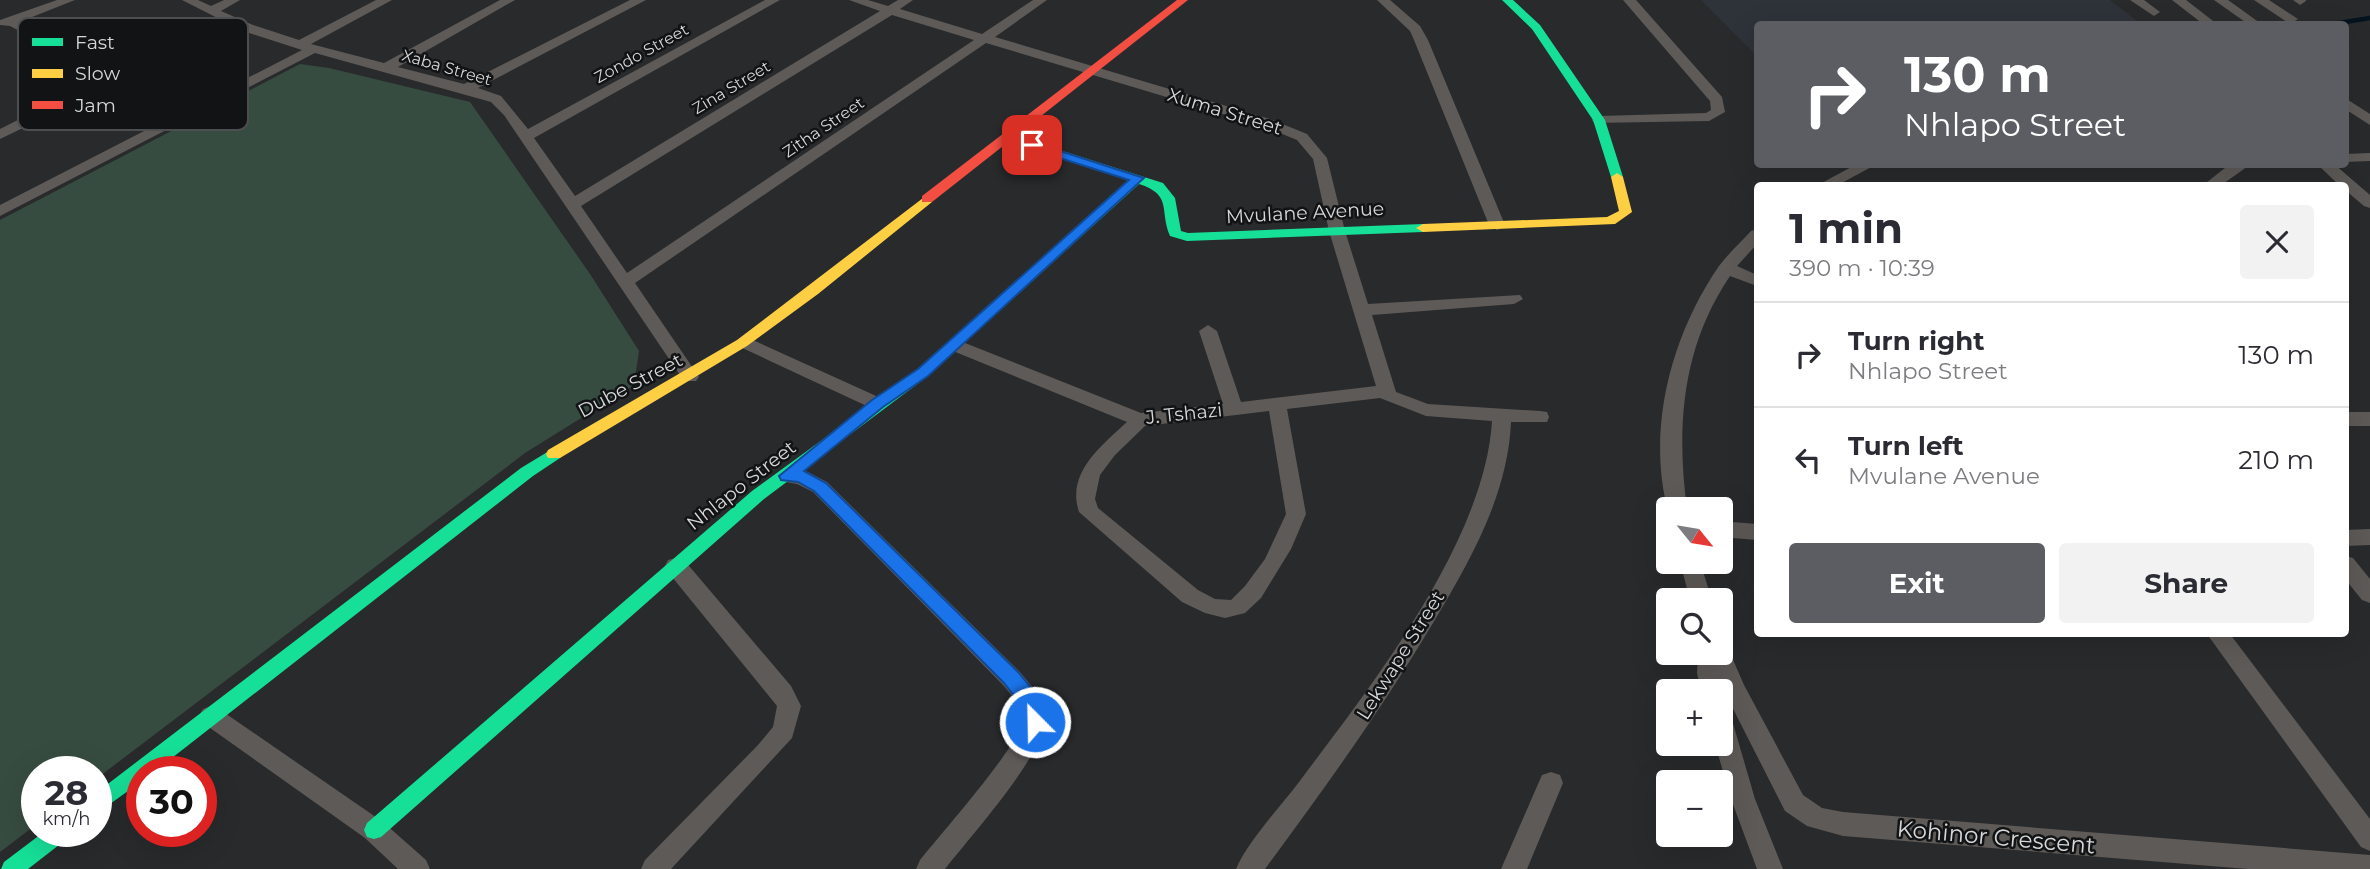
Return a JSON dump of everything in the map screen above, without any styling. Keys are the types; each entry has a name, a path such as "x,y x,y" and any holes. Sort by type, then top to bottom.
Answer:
{"street":[{"path":"19,18 69,0"},
{"name":"Xaba Street","path":"187,0 226,18"},
{"path":"211,11 234,0"},
{"path":"248,78 386,0"},
{"path":"388,67 509,0"},
{"path":"467,88 640,0"},
{"name":"Zondo Street","path":"525,137 774,0"},
{"name":"Xuma Street","path":"855,0 1265,122 1302,137 1320,158 1337,231 1385,391"},
{"name":"Zina Street","path":"573,204 907,0"},
{"name":"Zitha Street","path":"624,283 1041,0"},
{"name":"Dube Street","path":"112,793 536,466 605,421 690,377 744,342 1183,0"},
{"path":"1383,0 1415,29 1421,40 1497,225"},
{"path":"1507,0 1536,27 1599,120 1709,117 1718,113 1720,106 1717,100 1629,0"},
{"path":"2136,0 2154,12"},
{"path":"2178,0 2207,21"},
{"path":"2220,0 2251,21"},
{"path":"2260,0 2292,19"},
{"name":"Xaba Street","path":"248,28 306,47 467,88 496,99 509,111 690,377"},
{"path":"2349,105 2370,121"},
{"name":"Mvulane Avenue","path":"1006,137 1152,182 1164,190 1169,198 1173,228 1179,236 1198,238 1610,221 1626,212 1599,120"},
{"path":"0,135 18,126"},
{"path":"0,211 151,130"},
{"path":"2349,158 2370,157"},
{"path":"1832,182 1861,168"},
{"path":"2214,182 2234,168"},
{"path":"2329,168 2345,182"},
{"name":"Nhlapo Street","path":"374,830 758,495 903,388 954,345 1138,178"},
{"path":"2349,185 2370,203"},
{"path":"1676,497 1670,432 1680,365 1689,330 1726,268 1754,236"},
{"path":"1726,268 1754,280"},
{"path":"1362,310 1514,299"},
{"path":"1208,331 1234,408"},
{"path":"744,342 878,404"},
{"name":"J. Tshazi","path":"954,345 1140,420 1385,391"},
{"path":"1385,391 1395,401 1416,408 1540,417"},
{"path":"1140,420 1091,471 1082,488 1082,500 1089,512 1190,596 1206,605 1227,609 1237,607 1249,598 1288,540 1295,524 1295,504 1277,404"},
{"name":"Lekwape Street","path":"1249,869 1359,722 1408,647 1457,562 1478,516 1498,459 1502,416"},
{"path":"2349,419 2370,419"},
{"path":"787,476 801,477 820,487 1011,678 1034,710 1032,734 1021,752 929,869"},
{"path":"1733,530 1754,532"},
{"path":"2349,538 2370,537"},
{"path":"654,869 767,752 784,730 789,706 783,693 676,566"},
{"path":"2349,569 2370,594"},
{"path":"2220,637 2370,839"},
{"name":"Kohinor Crescent","path":"1724,665 1739,699 1794,803 1816,818 1857,825 2370,867"},
{"path":"211,716 374,830 417,869"},
{"path":"1730,756 1743,799 1770,869"},
{"path":"1514,869 1551,783"},
{"path":"12,869 40,847"}],"shaded area":[{"path":"1701,0 2110,0 2137,21 1754,21 1754,53"}],"green space":[{"path":"300,64 329,68 470,102 590,274 639,351 634,385 525,453 112,767 112,756 21,756 21,836 0,852 0,220 173,130 248,130 248,91"}],"waterway":[{"path":"2349,21 2370,18"}],"traffic: fast":[{"path":"1507,0 1536,27 1599,120 1617,177"},
{"path":"1006,137 1159,186 1169,198 1175,233 1187,237 1423,228"},
{"path":"374,830 758,495 923,373 1138,178"},
{"path":"112,793 527,472 554,454"},
{"path":"12,869 40,847"}],"traffic: slow":[{"path":"1423,228 1610,221 1626,212 1617,177"},
{"path":"554,454 742,343 813,291 927,199"}],"traffic: jam":[{"path":"927,199 1183,0"}],"route":[{"path":"1032,145 1138,178 923,373 878,404 787,476 808,479 820,487 1011,678 1034,710 1035,722"}]}
